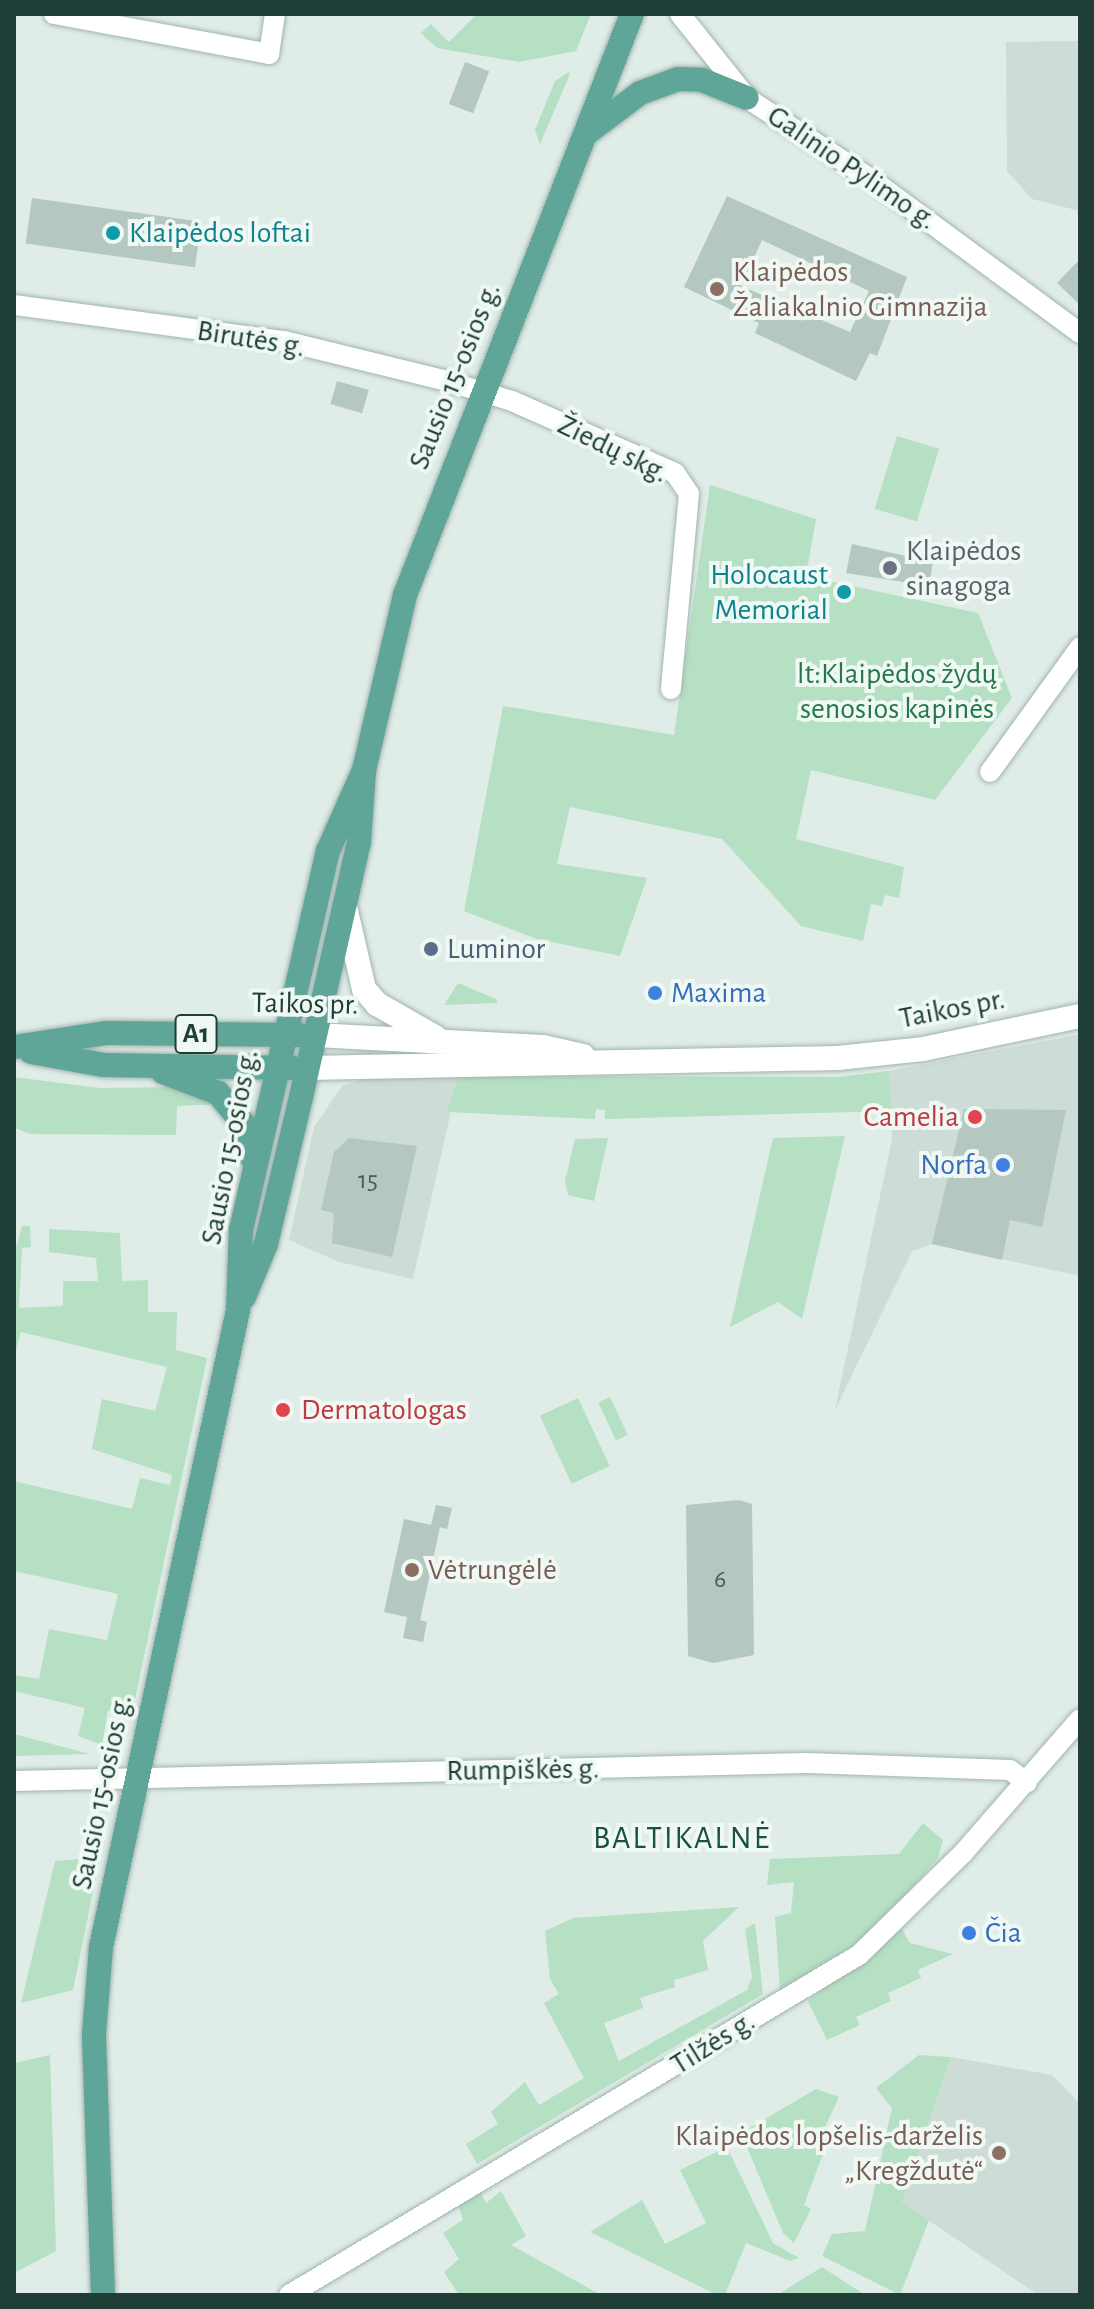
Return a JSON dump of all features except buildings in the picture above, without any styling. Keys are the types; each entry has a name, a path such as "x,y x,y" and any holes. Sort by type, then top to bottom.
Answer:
{"main road":[{"name":"Sausio 15-osios g.","path":"238,1310 266,1244 315,1035 359,842 364,770 405,595 632,14"},
{"path":"585,135 640,93 678,79 702,80 747,98"},
{"name":"Sausio 15-osios g.","path":"103,2295 94,1993 238,1310 241,1230 328,851 364,770"},
{"name":"Taikos pr.","path":"14,1048 107,1033 315,1035"},
{"name":"Taikos pr.","path":"14,1048 103,1065 307,1068"},
{"path":"146,1066 218,1093 246,1127 254,1172"}],"street":[{"path":"54,14 269,54 275,14"},
{"name":"Galinio Pylimo g.","path":"680,14 747,98 871,179 1080,333"},
{"name":"Birutės g.","path":"14,305 284,341 484,391"},
{"name":"Žiedų skg.","path":"484,391 675,473 689,494 671,689"},
{"path":"990,772 1080,647"},
{"path":"345,903 349,945 364,989 377,1004 440,1040"},
{"name":"Taikos pr.","path":"307,1068 537,1069 595,1059 838,1058 923,1049 1080,1016"},
{"name":"Taikos pr.","path":"315,1035 543,1047 595,1059"},
{"name":"Tilžės g.","path":"289,2295 859,1955 1027,1783 1080,1719"},
{"name":"Rumpiškės g.","path":"14,1781 896,1763 1010,1770 1027,1783"}],"shaded area":[{"path":"1080,41 1080,211 1032,199 1007,171 1006,42"},
{"path":"1080,1034 1080,1276 932,1244 912,1251 835,1410 892,1139 889,1071"},
{"path":"459,1076 413,1279 339,1262 289,1240 314,1127 342,1086 368,1078"},
{"name":"Klaipėdos lopšelis-darželis „Kregždutė“","path":"951,2057 1052,2075 1080,2104 1080,2295 1038,2295 902,2202"}],"green space":[{"path":"477,14 591,14 576,51 519,62 437,48 421,33 431,24 449,42"},
{"path":"569,72 540,144 535,130 555,81"},
{"path":"897,436 939,449 917,522 875,509"},
{"name":"lt:Klaipėdos žydų senosios kapinės","path":"710,485 816,519 806,576 978,613 1012,698 935,800 811,770 796,839 904,867 899,898 885,895 882,906 871,904 863,941 801,926 722,839 570,807 557,864 647,878 620,956 537,939 464,911 503,706 674,735"},
{"path":"458,983 496,999 498,1003 444,1005"},
{"path":"889,1071 891,1111 605,1119 605,1110 596,1109 595,1119 447,1112 459,1076 837,1077"},
{"path":"14,1077 99,1088 183,1087 220,1104 177,1106 176,1135 29,1134 14,1127"},
{"path":"845,1136 802,1319 778,1302 730,1327 773,1138"},
{"path":"608,1138 594,1201 568,1195 565,1181 575,1139"},
{"path":"22,1226 30,1226 31,1247 22,1248 19,1308 63,1306 63,1281 98,1281 96,1258 49,1252 49,1229 120,1233 122,1281 148,1280 148,1312 177,1312 176,1350 207,1358 131,1718 108,1710 102,1745 78,1736 85,1708 14,1691 14,1675 39,1679 49,1629 107,1640 118,1594 14,1571 14,1481 132,1509 140,1478 170,1485 172,1475 92,1449 102,1399 155,1411 167,1367 21,1332 14,1359 14,1255"},
{"path":"610,1397 628,1435 616,1441 598,1402"},
{"path":"578,1398 610,1466 572,1484 540,1416"},
{"path":"14,1734 90,1754 14,1756"},
{"path":"923,1823 943,1840 938,1858 870,1936 780,1990 775,1917 791,1913 794,1882 767,1885 770,1859 899,1854"},
{"path":"100,1857 73,1990 21,2003 55,1861"},
{"path":"739,1907 703,1941 708,1970 674,1980 675,1987 640,1998 643,2008 604,2023 619,2061 747,1990 752,1977 745,1929 755,1923 763,1994 477,2164 466,2144 498,2124 491,2112 525,2082 539,2105 584,2078 544,2003 559,1994 550,1979 545,1931 573,1918"},
{"path":"902,1929 910,1943 953,1954 918,1970 921,1978 888,1993 891,2001 856,2017 860,2025 827,2040 808,2001"},
{"path":"50,2055 56,2251 14,2273 14,2063"},
{"path":"919,2055 951,2057 902,2202 929,2220 900,2295 822,2256 832,2234 865,2231 892,2108 876,2088"},
{"path":"816,2089 839,2097 823,2131 830,2135 804,2205 811,2209 794,2243 783,2233 741,2133"},
{"path":"727,2147 773,2243 799,2258 790,2261 746,2243 725,2295 717,2295 590,2232 642,2200 665,2244 706,2223 680,2170"},
{"path":"479,2190 486,2203 501,2191 526,2236 511,2245 601,2295 459,2295 444,2272 459,2259 443,2233 463,2220 458,2204"},
{"path":"822,2267 865,2295 777,2295"}],"place":[{"name":"Klaipėdos loftai","path":"113,233"},
{"name":"Klaipėdos Žaliakalnio Gimnazija","path":"717,289"},
{"name":"Klaipėdos sinagoga","path":"890,568"},
{"name":"Holocaust Memorial","path":"844,592"},
{"name":"Luminor","path":"431,949"},
{"name":"Maxima","path":"655,993"},
{"name":"Camelia","path":"975,1117"},
{"name":"Norfa","path":"1003,1165"},
{"name":"Dermatologas","path":"283,1410"},
{"name":"Vėtrungėlė","path":"412,1570"},
{"name":"Čia","path":"969,1933"},
{"name":"Klaipėdos lopšelis-darželis „Kregždutė“","path":"999,2153"}],"district":[{"name":"BALTIKALNĖ","path":"682,1838"}]}
